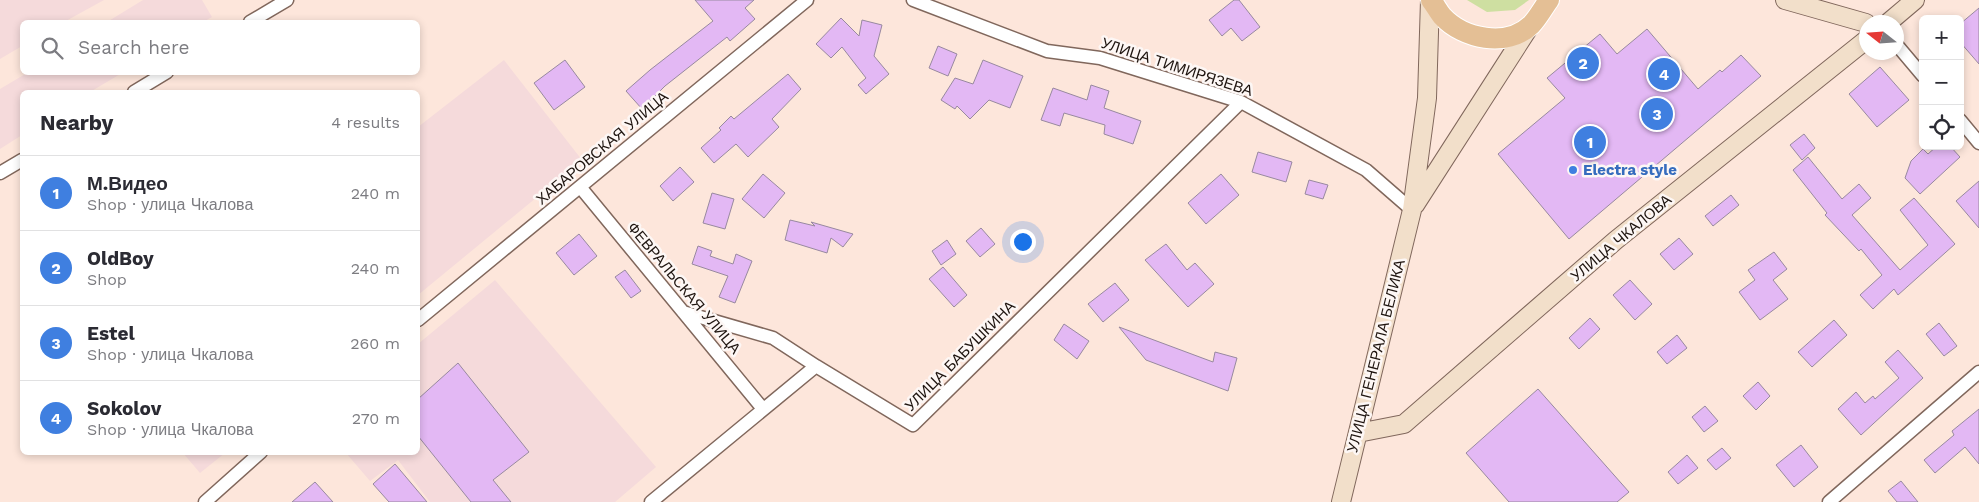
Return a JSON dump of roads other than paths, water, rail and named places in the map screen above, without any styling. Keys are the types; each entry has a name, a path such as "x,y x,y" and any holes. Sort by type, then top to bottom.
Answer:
{"main road":[{"path":"1430,0 1443,17 1458,28 1475,35 1493,39 1509,37 1530,26"},
{"path":"1412,210 1427,98 1430,0"},
{"path":"1412,210 1530,26 1550,0"},
{"path":"1785,0 1859,21"},
{"path":"1897,15 1915,0"},
{"name":"УЛИЦА ЧКАЛОВА","path":"1358,433 1404,424 1616,240 1859,46"},
{"name":"УЛИЦА ГЕНЕРАЛА БЕЛИКА","path":"1341,502 1412,210"}],"street":[{"path":"253,20 287,0"},
{"name":"ХАБАРОВСКАЯ УЛИЦА","path":"420,318 806,0"},
{"name":"УЛИЦА ТИМИРЯЗЕВА","path":"913,0 927,3 1047,51 1100,58 1241,102 1366,170 1412,210"},
{"path":"1904,53 1919,71"},
{"path":"137,90 162,75"},
{"name":"УЛИЦА БАБУШКИНА","path":"816,366 913,425 1241,102"},
{"path":"1964,125 1979,143"},
{"path":"0,173 20,161"},
{"name":"ФЕВРАЛЬСКАЯ УЛИЦА","path":"580,188 763,409"},
{"path":"651,502 816,366 773,338 682,311"},
{"path":"1829,502 1979,372"},
{"path":"205,502 258,455"}],"place":[{"name":"OldBoy","path":"1583,63"},
{"name":"Sokolov","path":"1664,74"},
{"name":"Estel","path":"1657,114"},
{"name":"М.Видео","path":"1590,142"},
{"name":"Electra style","path":"1573,170"}]}
